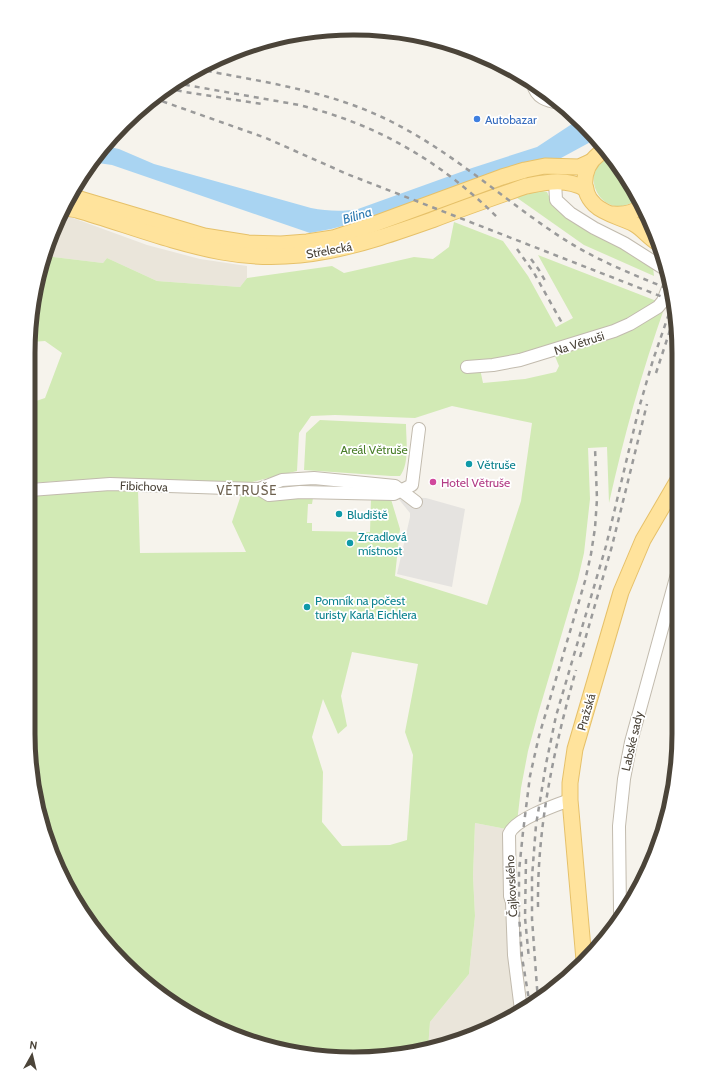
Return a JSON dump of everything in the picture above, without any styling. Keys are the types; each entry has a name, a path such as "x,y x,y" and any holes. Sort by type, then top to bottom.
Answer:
{"main road":[{"name":"Střelecká","path":"586,189 586,170 599,153"},
{"name":"Střelecká","path":"76,198 204,236 248,243 281,244 307,242 333,238 374,225 502,177 525,170 544,166 579,167 599,153"},
{"name":"Střelecká","path":"70,209 164,237 218,251 244,255 310,255 368,242 526,186 555,181 576,183 586,189"},
{"path":"586,189 596,206 635,225 650,236"},
{"path":"613,214 623,215 637,209"},
{"name":"Pražská","path":"583,954 570,800 570,783 575,750 621,592 643,540 672,490"}],"street":[{"path":"555,181 556,200 570,213 594,228 624,243 659,265"},
{"name":"Na Větruši","path":"467,367 493,365 520,360 614,331 630,324 658,306 664,301 666,294"},
{"path":"416,502 400,491 412,485 419,429"},
{"name":"Fibichova","path":"35,490 110,484 259,489 269,495 300,492 394,494 400,491"},
{"name":"Labské sady","path":"620,907 619,826 624,779 631,742 672,592"},
{"name":"Čajkovského","path":"520,1004 514,955 512,902 510,896 509,834 512,828 520,822 550,807 570,800"}],"shaded area":[{"path":"67,216 147,245 200,259 247,266 247,278 240,287 157,281 107,258 103,263 50,257"},
{"path":"397,497 426,498 465,509 452,587 397,574 410,513"},
{"path":"475,823 516,831 514,844 516,919 523,1002 475,1028 428,1043 430,1022 469,974 475,916 473,876"}],"green space":[{"path":"605,159 633,201 625,205 614,206 604,201 597,193 594,182 595,172 600,162"},
{"path":"537,190 547,192 552,203 653,267 654,276 584,245 513,195"},
{"path":"454,222 503,241 528,276 556,327 573,318 538,255 654,300 665,306 634,404 609,503 607,447 588,448 590,499 584,553 578,579 528,751 521,788 516,831 475,823 473,876 475,916 469,974 430,1022 428,1043 395,1049 354,1052 291,1046 251,1035 213,1019 177,998 143,973 114,944 101,927 78,893 59,855 41,796 36,754 35,496 110,490 138,490 140,553 246,552 232,522 241,495 267,498 390,496 400,529 395,576 487,605 521,501 532,423 452,406 415,418 335,415 311,416 299,433 297,471 236,486 111,478 35,483 35,401 45,398 62,353 45,341 36,342 41,291 50,257 103,263 107,258 157,281 240,287 247,278 332,266 344,273 414,257 433,259 449,247","holes":["552,349 559,366 556,372 525,379 483,383 479,364","313,498 371,499 370,532 312,531 312,523 307,523 308,504 312,504","352,652 418,664 405,732 413,755 407,840 390,845 342,846 322,822 323,772 312,737 323,699 338,734 347,726 341,696"]},
{"name":"Areál Větruše","path":"320,420 406,424 406,458 403,471 400,476 304,470 306,433"}],"water":[{"name":"Bílina","path":"574,123 592,141 561,158 528,161 354,223 310,233 112,165 99,163 111,147 119,149 154,164 311,208 346,211 358,209 472,168 537,147"}],"railway":[{"path":"415,41 428,44"},
{"path":"207,71 297,89 346,102 369,111 415,134 437,148 541,224 575,246 615,267 665,288"},
{"path":"184,85 299,105 328,113 382,134 431,163 455,180 499,219"},
{"path":"176,90 262,104"},
{"path":"160,101 266,138 347,174 667,299"},
{"path":"517,249 534,273 562,323"},
{"path":"531,259 547,284"},
{"path":"537,993 532,919 532,877 536,825 546,764 556,716 606,546 639,408 669,313"},
{"path":"656,373 671,329"},
{"path":"580,657 612,546 647,404"},
{"path":"529,999 522,957 519,915 519,871 523,832 530,776 539,736 585,581 591,554 597,499 595,448"},
{"path":"538,907 540,847 548,787 576,670"},
{"path":"526,859 525,918 529,959"}],"place":[{"name":"Autobazar","path":"477,119"},
{"name":"Větruše","path":"469,464"},
{"name":"Hotel Větruše","path":"433,482"},
{"name":"Bludiště","path":"339,514"},
{"name":"Zrcadlová místnost","path":"350,543"},
{"name":"Pomník na počest turisty Karla Eichlera","path":"307,607"}],"district":[{"name":"VĚTRUŠE","path":"247,490"}]}
